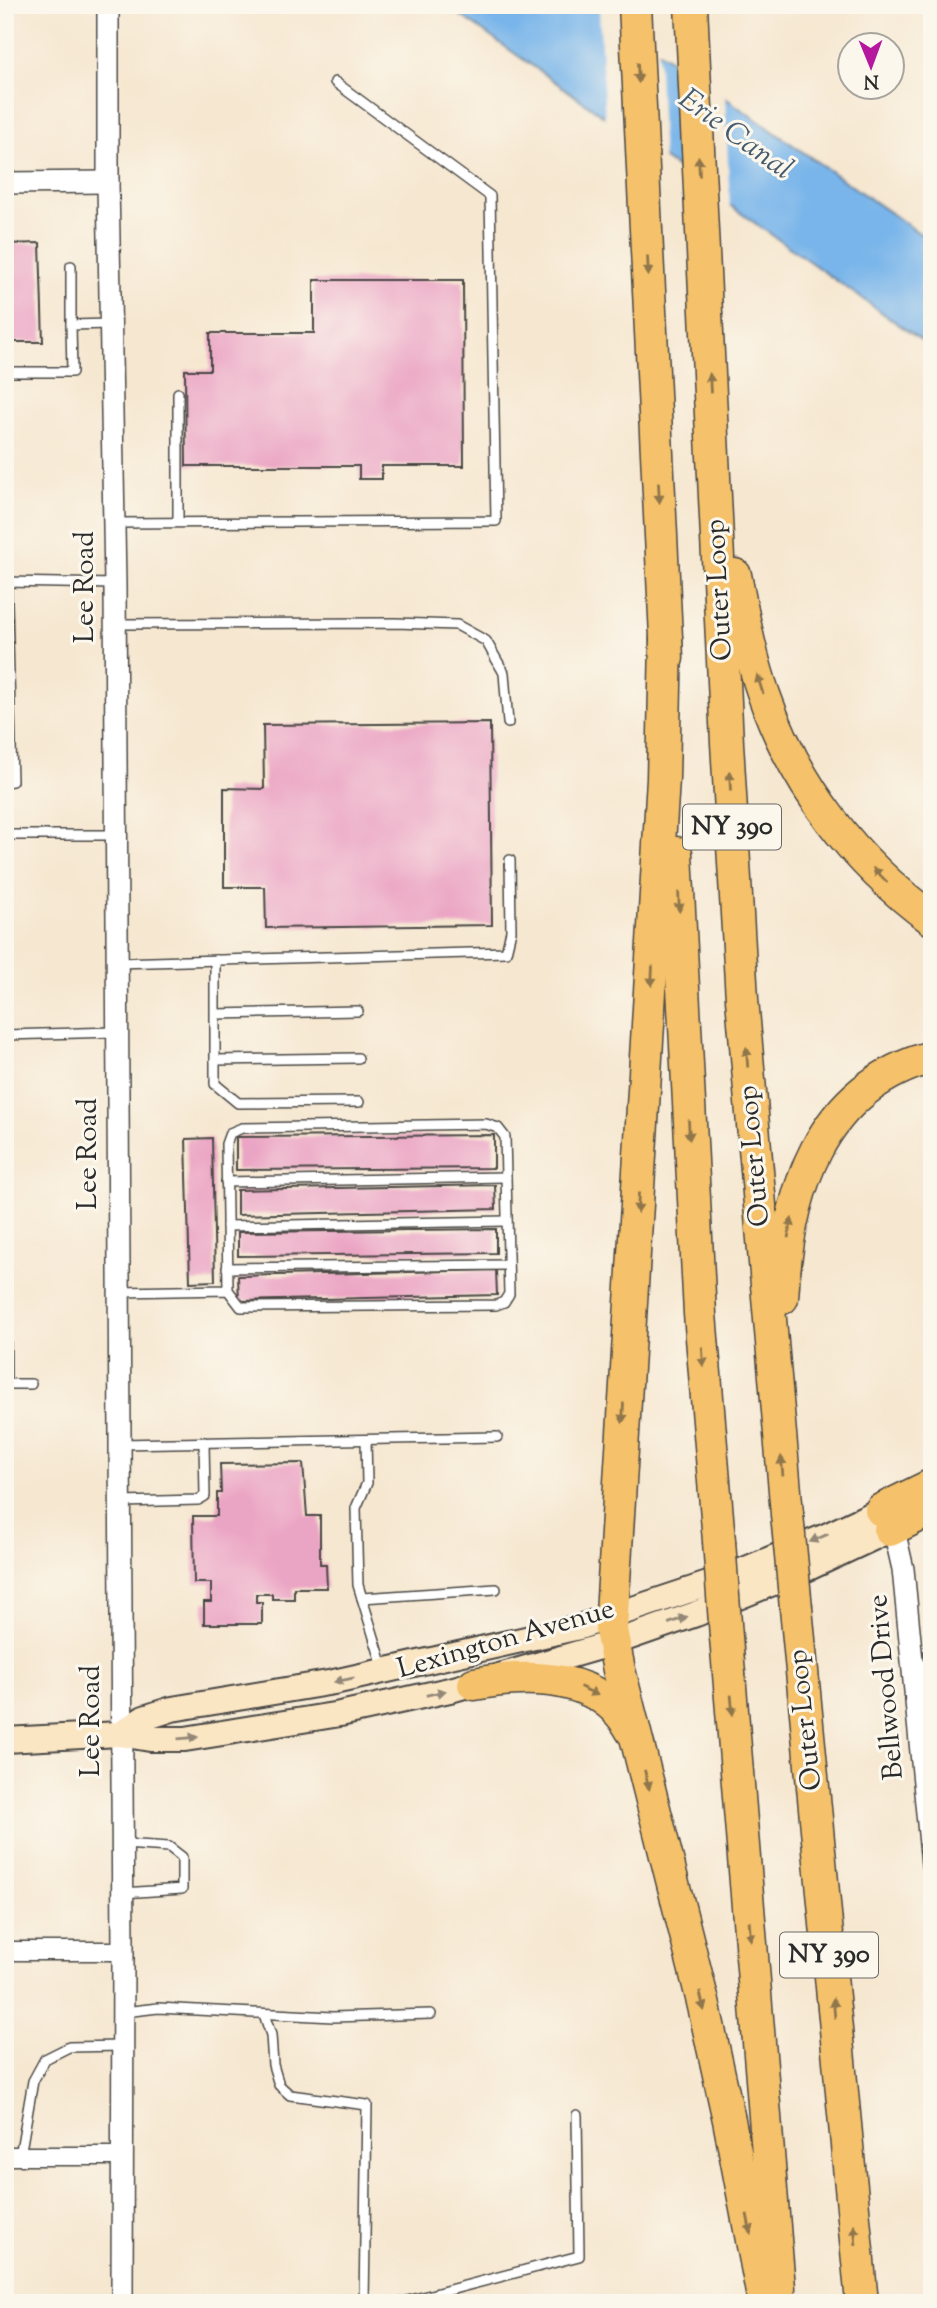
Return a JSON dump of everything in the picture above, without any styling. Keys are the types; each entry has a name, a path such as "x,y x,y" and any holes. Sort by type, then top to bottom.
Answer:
{"highway":[{"name":"Outer Loop","path":"635,5 696,1250 781,2303"},
{"name":"Outer Loop","path":"692,18 742,987 778,1418 862,2303"},
{"path":"712,421 719,484 742,612 772,717 797,769 827,815 878,873 932,919"},
{"path":"666,639 662,789 612,1630 725,2099 764,2303"},
{"path":"778,1418 786,1245 796,1198 809,1161 836,1118 858,1097 891,1073 932,1057"},
{"path":"886,1520 932,1485"},
{"path":"886,1520 932,1509"},
{"path":"474,1684 536,1678 581,1687 598,1695 617,1710 637,1742"}],"main road":[{"name":"Lexington Avenue","path":"5,1740 120,1734 162,1740 215,1735 351,1712 474,1684 612,1630 759,1564 886,1520"},
{"name":"Lexington Avenue","path":"120,1734 144,1718 172,1709 384,1671 560,1633 612,1630"}],"street":[{"name":"Lee Road","path":"108,5 108,182 115,584 123,1951 122,2303"},
{"path":"5,183 108,182"},
{"name":"Bellwood Drive","path":"886,1520 899,1551 922,1665 932,1864"},
{"path":"5,1951 123,1951"},
{"path":"13,2156 122,2156"}],"lane":[{"path":"114,523 496,521 490,196 335,82"},
{"path":"5,372 72,372 71,266"},
{"path":"71,325 112,324"},
{"path":"178,393 178,523"},
{"path":"5,531 12,781 5,782"},
{"path":"6,582 115,584"},
{"path":"115,624 457,625 486,640 504,673 508,723"},
{"path":"5,835 115,835"},
{"path":"116,963 506,952 511,931 510,860"},
{"path":"215,960 215,1084 238,1103 359,1102"},
{"path":"215,1014 358,1011"},
{"path":"5,1035 116,1031"},
{"path":"215,1060 358,1058"},
{"path":"486,1124 498,1128 505,1137 509,1294 504,1302 496,1306 241,1307 228,1290 226,1182 226,1144 230,1133 242,1128 486,1124"},
{"path":"226,1182 506,1177"},
{"path":"227,1226 507,1221"},
{"path":"5,1260 6,1384 31,1384"},
{"path":"227,1268 508,1265"},
{"path":"118,1292 228,1290"},
{"path":"118,1444 497,1437"},
{"path":"366,1440 367,1482 355,1508 358,1586 384,1671"},
{"path":"119,1502 198,1500 205,1496 204,1443"},
{"path":"362,1598 496,1589"},
{"path":"121,1843 169,1847 182,1857 182,1889 122,1893"},
{"path":"122,2013 158,2008 333,2018 431,2014"},
{"path":"264,2014 271,2035 273,2065 279,2085 290,2095 367,2105 364,2303"},
{"path":"13,2156 33,2081 45,2059 69,2047 122,2046"},
{"path":"400,2303 579,2256 577,2115"}],"water":[{"name":"Erie Canal","path":"446,5 592,5 932,242 932,348"}],"pier":[{"path":"599,6 658,48 663,163 605,121"},
{"path":"675,60 725,95 730,210 681,175"}],"building":[{"path":"40,243 43,342 5,342 5,244"},
{"path":"314,280 463,280 464,466 382,466 382,479 359,479 359,466 186,466 185,370 210,370 210,333 314,333"},
{"path":"490,723 492,925 266,928 265,887 224,887 224,788 264,789 263,725"},
{"path":"494,1135 494,1168 236,1170 236,1137"},
{"path":"212,1138 215,1281 190,1282 186,1139"},
{"path":"495,1185 496,1209 237,1215 237,1190"},
{"path":"496,1229 496,1253 238,1256 238,1232"},
{"path":"496,1270 497,1295 239,1301 238,1276"},
{"path":"303,1463 307,1516 320,1516 320,1564 326,1564 327,1588 294,1588 294,1599 272,1599 272,1594 256,1594 256,1602 262,1602 262,1624 204,1624 204,1602 211,1602 211,1583 194,1583 193,1516 217,1516 217,1493 221,1493 220,1464"}]}
